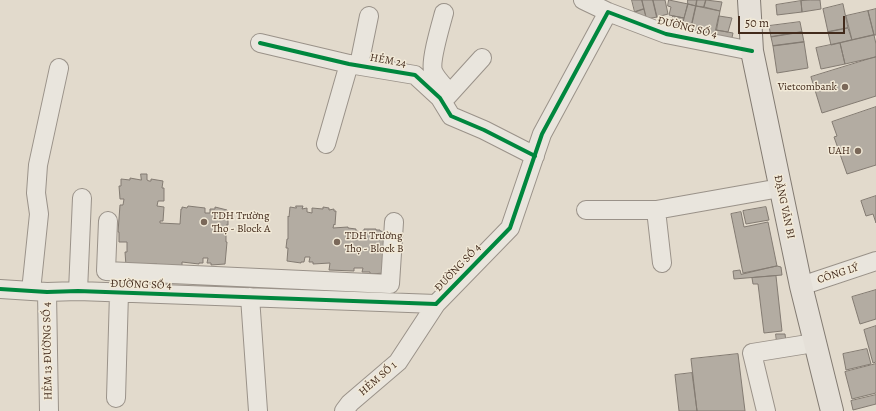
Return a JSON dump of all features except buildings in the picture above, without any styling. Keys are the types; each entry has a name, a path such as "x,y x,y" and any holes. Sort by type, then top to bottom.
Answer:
{"main road":[{"name":"ĐẶNG VĂN BI","path":"749,0 752,52 800,286 832,411"}],"street":[{"path":"583,0 608,12"},
{"name":"ĐƯỜNG SỐ 4","path":"0,288 39,291 78,291 436,304 510,228 542,134 608,12 666,34 752,52"},
{"path":"444,13 433,62 433,70 446,97 482,58"},
{"path":"326,144 369,16"},
{"name":"HẺM 24","path":"260,43 354,64 415,75 440,98 446,97 451,116 484,130 535,156"},
{"name":"HẺM 13 ĐƯỜNG SỐ 4","path":"49,411 39,291 39,214 36,193 38,165 59,68"},
{"path":"586,210 656,210 780,188"},
{"path":"78,291 82,198"},
{"path":"656,210 662,263"},
{"path":"108,221 106,271 390,284 394,222"},
{"name":"CÔNG LÝ","path":"800,286 876,262"},
{"path":"341,282 343,300"},
{"path":"116,398 119,293"},
{"path":"250,298 258,411"},
{"name":"HẺM SỐ 1","path":"344,411 350,403 398,362 436,304"},
{"path":"766,411 752,353 814,344"}],"cycle path":[{"path":"0,289 47,292 78,291 436,304 510,228 542,134 608,12 666,34 752,51"},
{"path":"260,43 349,64 415,75 440,98 451,116 484,130 535,156"}],"place":[{"name":"Vietcombank","path":"845,87"},
{"name":"UAH","path":"858,151"},
{"name":"TDH Trường Thọ - Block A","path":"204,222"},
{"name":"TDH Trường Thọ - Block B","path":"337,242"}]}
